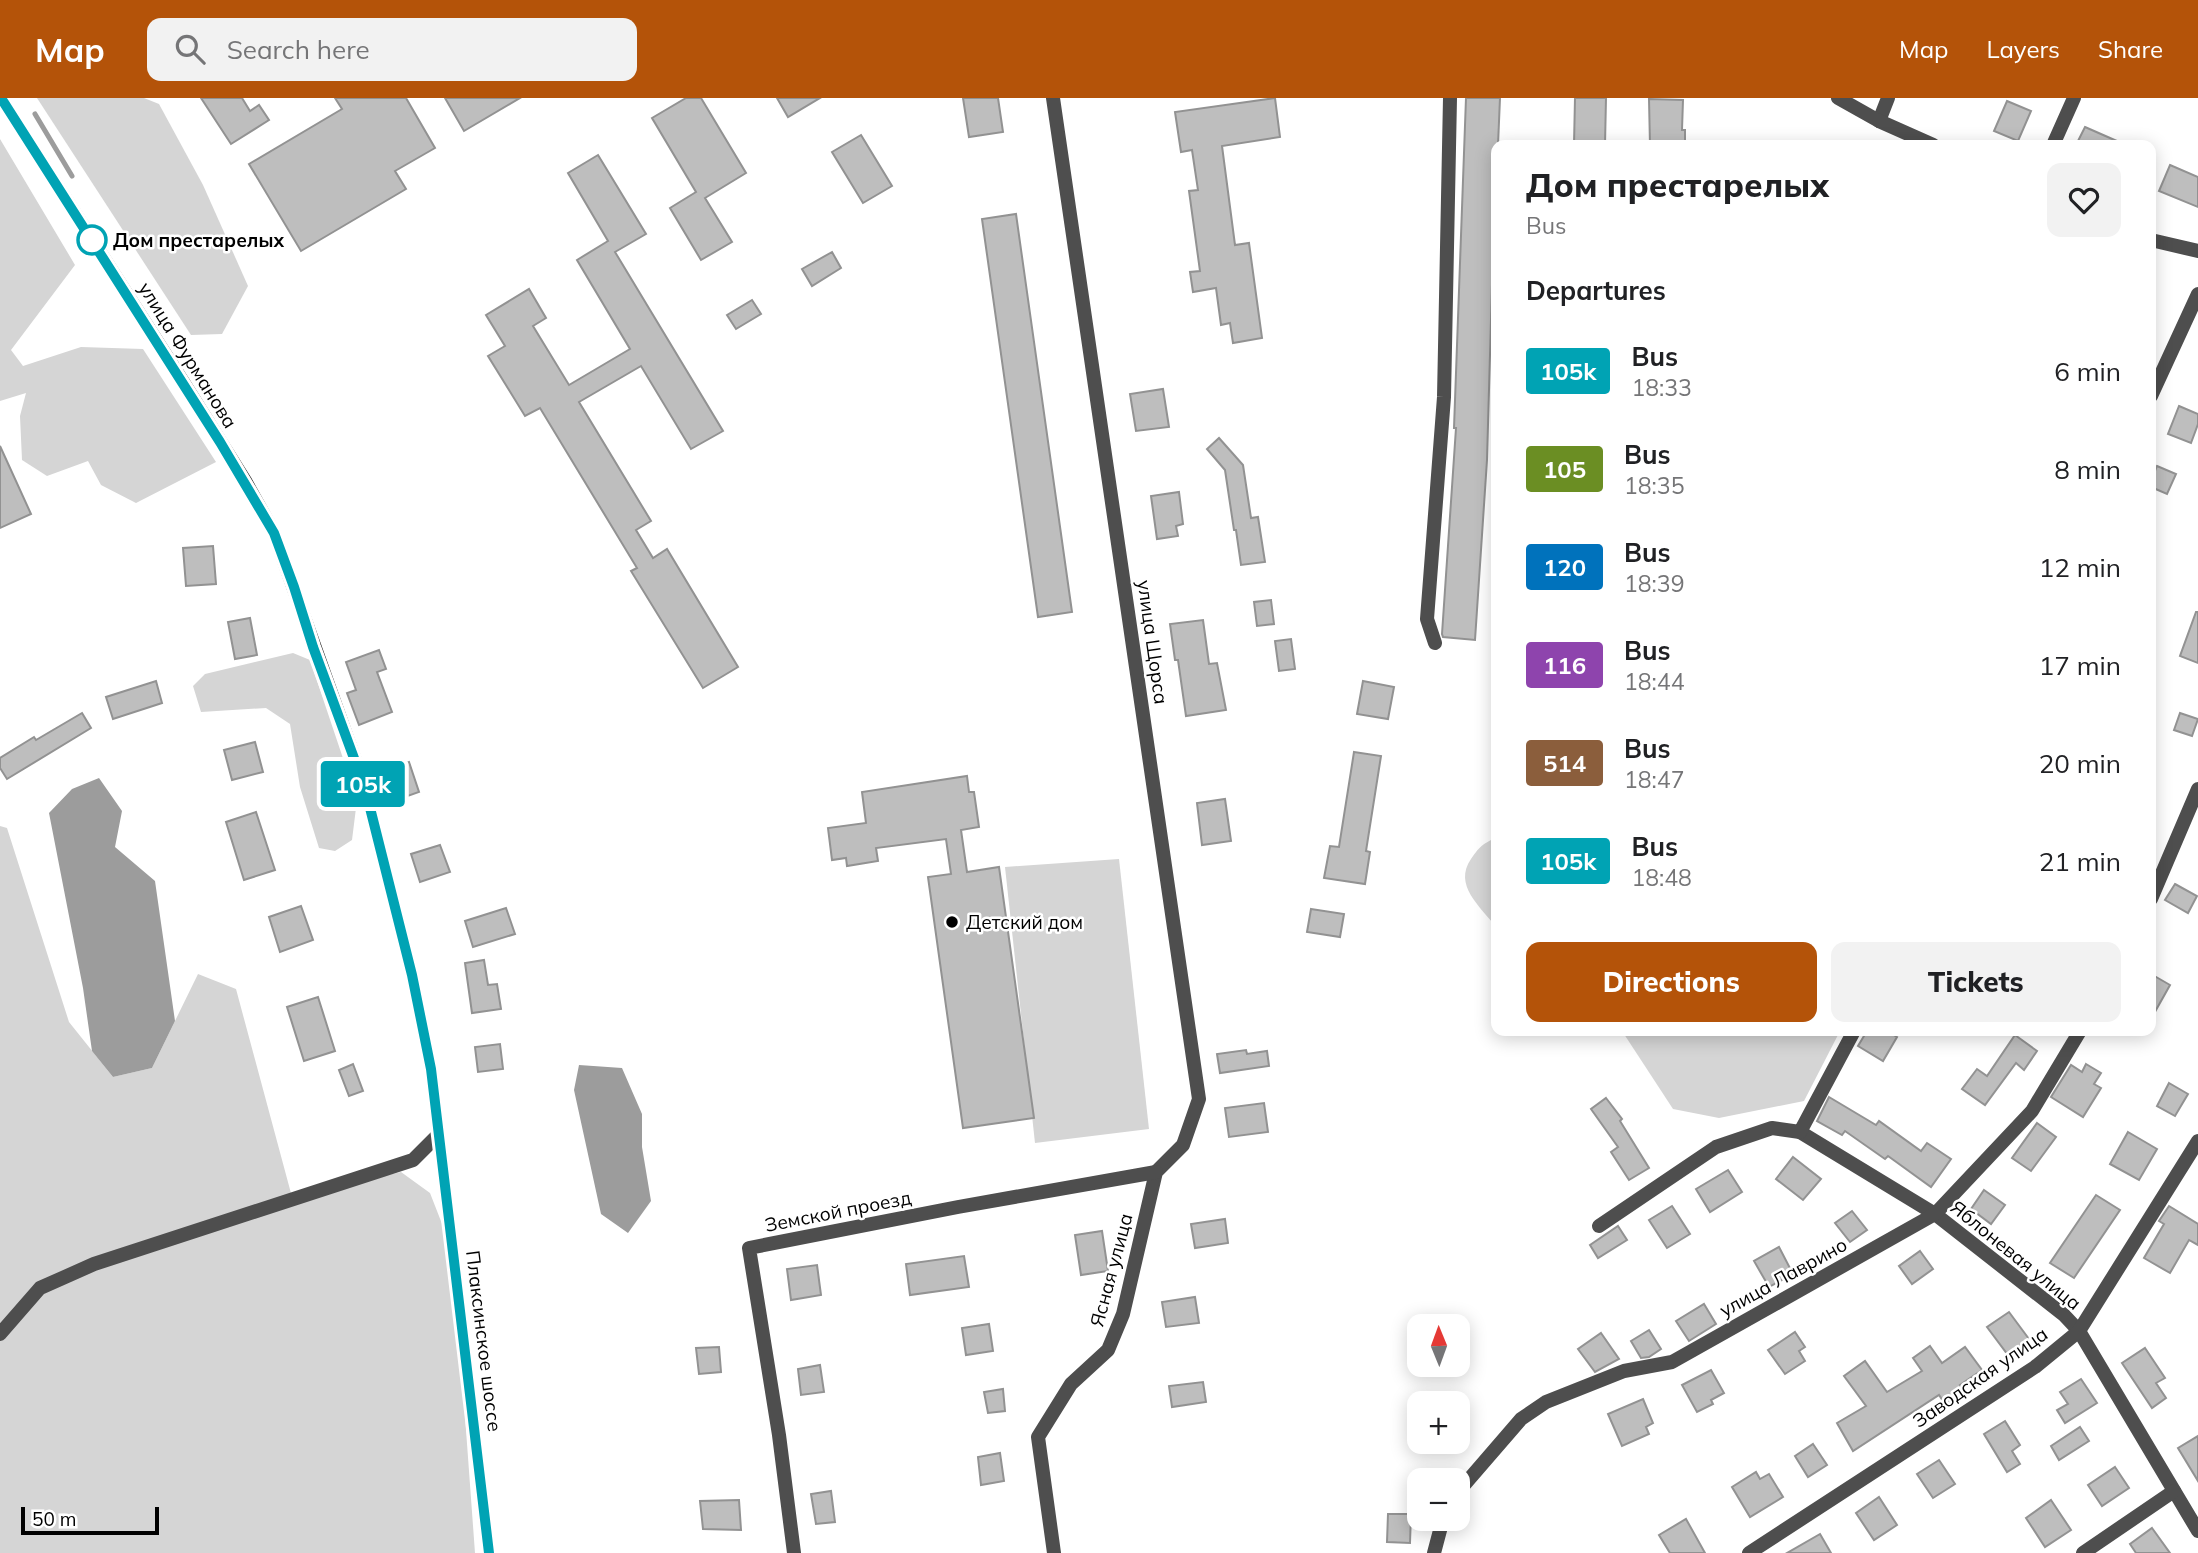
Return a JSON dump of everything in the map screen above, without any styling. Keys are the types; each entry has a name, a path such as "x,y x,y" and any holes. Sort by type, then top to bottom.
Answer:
{"main road":[{"name":"улица Фурманова","path":"1,98 244,481 274,533 365,788 412,975 431,1069 439,1135"},
{"name":"Плаксинское шоссе","path":"439,1135 489,1553"}],"street":[{"name":"улица Щорса","path":"1053,98 1199,1099 1183,1145 1155,1176"},
{"path":"1435,643 1427,619 1444,397 1450,98"},
{"path":"1838,98 1879,121 1922,140"},
{"path":"1879,121 1888,98"},
{"path":"2055,140 2074,98"},
{"path":"2156,241 2198,251"},
{"path":"2156,385 2198,294"},
{"path":"2156,887 2198,789"},
{"path":"1600,1226 1716,1147 1772,1128 1800,1132 1851,1036"},
{"name":"улица Лаврино","path":"1470,1478 1521,1419 1546,1402 1624,1371 1672,1362 1935,1214 2032,1111 2078,1036"},
{"name":"Яблоневая улица","path":"1800,1132 1935,1214 2064,1315 2079,1331 2198,1531"},
{"path":"0,1334 40,1288 94,1264 413,1160 439,1135"},
{"name":"Заводская улица","path":"1749,1553 2035,1367 2079,1331 2198,1141"},
{"name":"Земской проезд","path":"794,1553 779,1435 749,1248 971,1205 1155,1176"},
{"name":"Ясная улица","path":"1054,1553 1038,1437 1072,1384 1108,1350 1124,1314 1155,1176"},
{"path":"2083,1553 2174,1491"},
{"path":"1434,1553 1440,1531"}],"shaded area":[{"path":"37,98 144,98 159,104 203,185 248,286 222,334 191,335"},
{"path":"0,139 75,265 11,350 23,366 81,347 143,349 216,462 136,503 101,485 88,461 47,476 22,460 20,416 26,393 0,401"},
{"path":"293,653 310,660 357,800 352,840 335,851 319,848 300,787 290,724 266,708 201,712 193,686 205,674"},
{"path":"99,778 122,811 115,847 155,881 175,1021 152,1068 113,1077 92,1051 83,988 49,813 72,789"},
{"path":"0,826 7,828 69,1022 113,1077 152,1068 198,974 236,989 292,1197 401,1172 430,1193 453,1252 475,1553 0,1553"},
{"path":"1491,840 1491,921 1471,895 1465,878 1466,869 1482,846"},
{"path":"1119,859 1149,1129 1035,1143 1005,867"},
{"path":"1625,1036 1837,1036 1804,1101 1719,1118 1673,1109"},
{"path":"579,1065 622,1068 642,1114 642,1147 651,1201 628,1233 601,1214 574,1090"}],"building":[{"path":"201,98 242,98 250,111 259,105 269,120 231,144"},
{"path":"335,98 406,98 435,148 395,171 406,189 301,251 249,164 342,109"},
{"path":"445,98 520,98 464,131"},
{"path":"686,98 701,98 746,173 705,198 732,242 701,260 670,208 696,192 652,118"},
{"path":"777,98 820,98 788,117"},
{"path":"963,98 998,98 1003,132 969,137"},
{"path":"1275,98 1280,137 1222,146 1235,245 1249,243 1262,338 1233,343 1230,323 1221,325 1216,288 1193,292 1190,272 1200,271 1189,191 1198,190 1192,150 1181,152 1175,112"},
{"path":"1466,98 1500,98 1498,140 1491,140 1491,320 1487,460 1475,640 1443,637 1442,634 1454,428"},
{"path":"1575,98 1606,98 1605,140 1574,140"},
{"path":"1649,99 1683,100 1682,130 1685,130 1685,140 1650,140"},
{"path":"2007,101 2031,111 2018,140 1994,131"},
{"path":"2085,127 2115,140 2078,140"},
{"path":"861,135 892,186 863,203 832,152"},
{"path":"598,155 646,234 615,252 723,431 691,449 641,366 579,402 651,521 636,530 653,558 667,549 738,667 703,688 631,571 637,568 540,408 525,416 488,356 505,346 486,315 529,289 546,318 533,326 569,385 630,349 577,260 608,241 568,173"},
{"path":"2170,165 2198,177 2198,207 2159,191"},
{"path":"1016,214 1072,612 1038,617 982,219"},
{"path":"832,252 841,268 812,286 802,269"},
{"path":"752,300 761,314 736,329 727,315"},
{"path":"1163,389 1169,427 1136,431 1130,394"},
{"path":"2179,406 2198,414 2198,424 2191,443 2168,434"},
{"path":"1219,438 1243,465 1251,518 1258,517 1265,562 1241,565 1225,470 1207,449"},
{"path":"0,446 31,514 0,528"},
{"path":"2157,466 2176,474 2167,494 2156,489"},
{"path":"1179,492 1183,524 1176,526 1178,536 1157,539 1151,496"},
{"path":"213,546 216,584 186,586 183,548"},
{"path":"1271,600 1274,624 1257,626 1254,602"},
{"path":"2198,612 2198,663 2180,656"},
{"path":"250,618 257,655 235,659 228,622"},
{"path":"1203,620 1209,664 1217,663 1226,710 1186,716 1170,624"},
{"path":"1291,639 1295,669 1279,671 1275,641"},
{"path":"379,650 386,669 377,672 392,712 359,725 347,693 356,690 346,662"},
{"path":"156,681 162,703 113,719 106,697"},
{"path":"1363,681 1394,687 1388,719 1357,714"},
{"path":"82,713 91,728 7,779 0,768 0,758"},
{"path":"2180,713 2198,719 2192,736 2174,730"},
{"path":"255,742 263,772 232,780 224,750"},
{"path":"1354,752 1381,756 1366,851 1370,852 1365,884 1324,878 1330,846 1339,847"},
{"path":"409,762 419,792 388,803 378,773"},
{"path":"967,776 969,792 974,792 979,827 961,830 967,872 999,867 1034,1118 963,1128 928,877 951,874 946,839 876,848 878,861 847,866 846,858 832,860 828,828 866,823 862,792"},
{"path":"1225,799 1231,841 1202,845 1197,803"},
{"path":"256,812 275,870 244,880 226,822"},
{"path":"440,845 450,872 420,882 411,854"},
{"path":"2175,884 2197,896 2188,913 2165,900"},
{"path":"301,906 313,940 280,952 269,917"},
{"path":"506,908 515,934 473,947 465,921"},
{"path":"1311,909 1344,914 1340,937 1307,932"},
{"path":"484,960 488,985 497,984 501,1009 472,1013 465,963"},
{"path":"2156,977 2170,985 2156,1010"},
{"path":"318,997 335,1051 304,1061 287,1007"},
{"path":"1864,1036 1897,1037 1883,1061 1858,1046"},
{"path":"2014,1036 2037,1051 2024,1070 2016,1063 1985,1105 1962,1089 1977,1069 1987,1076"},
{"path":"500,1044 503,1069 478,1072 475,1047"},
{"path":"1246,1050 1247,1054 1267,1051 1269,1066 1220,1073 1217,1054"},
{"path":"353,1064 363,1091 349,1096 339,1070"},
{"path":"2086,1064 2101,1073 2094,1084 2101,1088 2083,1117 2051,1097 2071,1065 2082,1072"},
{"path":"2169,1083 2188,1094 2175,1116 2157,1106"},
{"path":"1829,1097 1876,1125 1879,1121 1921,1151 1927,1143 1951,1159 1931,1187 1888,1156 1885,1159 1845,1131 1842,1135 1817,1121"},
{"path":"1606,1098 1622,1119 1620,1121 1649,1168 1629,1180 1611,1152 1618,1147 1591,1109"},
{"path":"1264,1103 1268,1132 1229,1137 1225,1108"},
{"path":"2037,1123 2056,1137 2031,1171 2012,1158"},
{"path":"2128,1132 2157,1149 2139,1180 2110,1164"},
{"path":"1793,1157 1821,1179 1803,1200 1776,1179"},
{"path":"1728,1170 1742,1192 1710,1212 1696,1189"},
{"path":"1984,1190 2005,1205 1991,1224 1971,1209"},
{"path":"2096,1195 2120,1210 2074,1278 2050,1263"},
{"path":"1672,1206 1690,1234 1667,1248 1649,1220"},
{"path":"2169,1206 2198,1224 2198,1245 2189,1240 2170,1273 2144,1258 2164,1224 2159,1221"},
{"path":"1852,1211 1867,1230 1850,1242 1835,1223"},
{"path":"1225,1219 1228,1243 1195,1248 1191,1224"},
{"path":"1618,1226 1627,1240 1598,1258 1590,1245"},
{"path":"1102,1231 1108,1271 1081,1275 1075,1235"},
{"path":"1779,1247 1793,1274 1769,1287 1754,1261"},
{"path":"1920,1251 1933,1269 1912,1284 1899,1266"},
{"path":"964,1256 969,1287 910,1295 906,1264"},
{"path":"817,1265 821,1295 791,1300 787,1269"},
{"path":"1195,1297 1199,1323 1166,1327 1162,1302"},
{"path":"1704,1304 1716,1324 1689,1341 1676,1321"},
{"path":"2009,1312 2029,1339 2008,1355 1987,1327"},
{"path":"989,1324 993,1351 966,1355 962,1328"},
{"path":"1649,1330 1661,1349 1649,1357 1641,1358 1631,1341"},
{"path":"1795,1332 1805,1347 1799,1351 1805,1361 1785,1374 1768,1350"},
{"path":"1601,1333 1619,1359 1595,1372 1578,1349"},
{"path":"1930,1346 1942,1363 1965,1347 1982,1370 1960,1385 1966,1394 1947,1407 1939,1395 1853,1451 1837,1423 1866,1406 1844,1376 1865,1361 1887,1392 1922,1371 1913,1358"},
{"path":"719,1347 721,1372 699,1374 696,1348"},
{"path":"2145,1348 2165,1378 2156,1383 2166,1398 2152,1408 2122,1363"},
{"path":"820,1365 824,1392 801,1395 798,1369"},
{"path":"1711,1370 1724,1393 1711,1400 1713,1404 1697,1412 1682,1385"},
{"path":"2081,1379 2097,1403 2065,1423 2057,1410 2068,1404 2060,1392"},
{"path":"1203,1382 1206,1402 1172,1407 1169,1386"},
{"path":"1003,1389 1005,1411 988,1413 984,1392"},
{"path":"1643,1399 1653,1423 1646,1427 1649,1434 1622,1446 1608,1414"},
{"path":"2005,1421 2020,1445 2012,1451 2020,1464 2007,1472 1984,1434"},
{"path":"2080,1427 2089,1441 2059,1460 2051,1446"},
{"path":"2198,1436 2198,1481 2178,1448"},
{"path":"1813,1444 1827,1465 1808,1477 1795,1456"},
{"path":"1000,1453 1004,1481 981,1485 978,1457"},
{"path":"1939,1460 1955,1484 1933,1498 1917,1474"},
{"path":"2115,1467 2129,1488 2102,1506 2088,1485"},
{"path":"1756,1472 1760,1479 1769,1474 1783,1497 1750,1517 1732,1487"},
{"path":"831,1491 835,1522 816,1524 811,1494"},
{"path":"1879,1497 1897,1525 1874,1540 1856,1513"},
{"path":"739,1500 741,1530 703,1529 700,1501"},
{"path":"2051,1500 2071,1530 2045,1547 2026,1518"},
{"path":"1388,1514 1407,1514 1410,1543 1387,1542"},
{"path":"1686,1519 1705,1553 1670,1553 1659,1535"},
{"path":"2152,1528 2170,1553 2136,1553 2130,1544"},
{"path":"1820,1534 1831,1553 1787,1553"}],"waterway":[{"path":"35,114 72,176"}],"bus line":[{"name":"105k","path":"1,98 220,442 274,533 365,788 412,975 431,1069 489,1553"}],"place":[{"name":"Дом престарелых","path":"92,240"},
{"name":"Детский дом","path":"952,922"}]}
